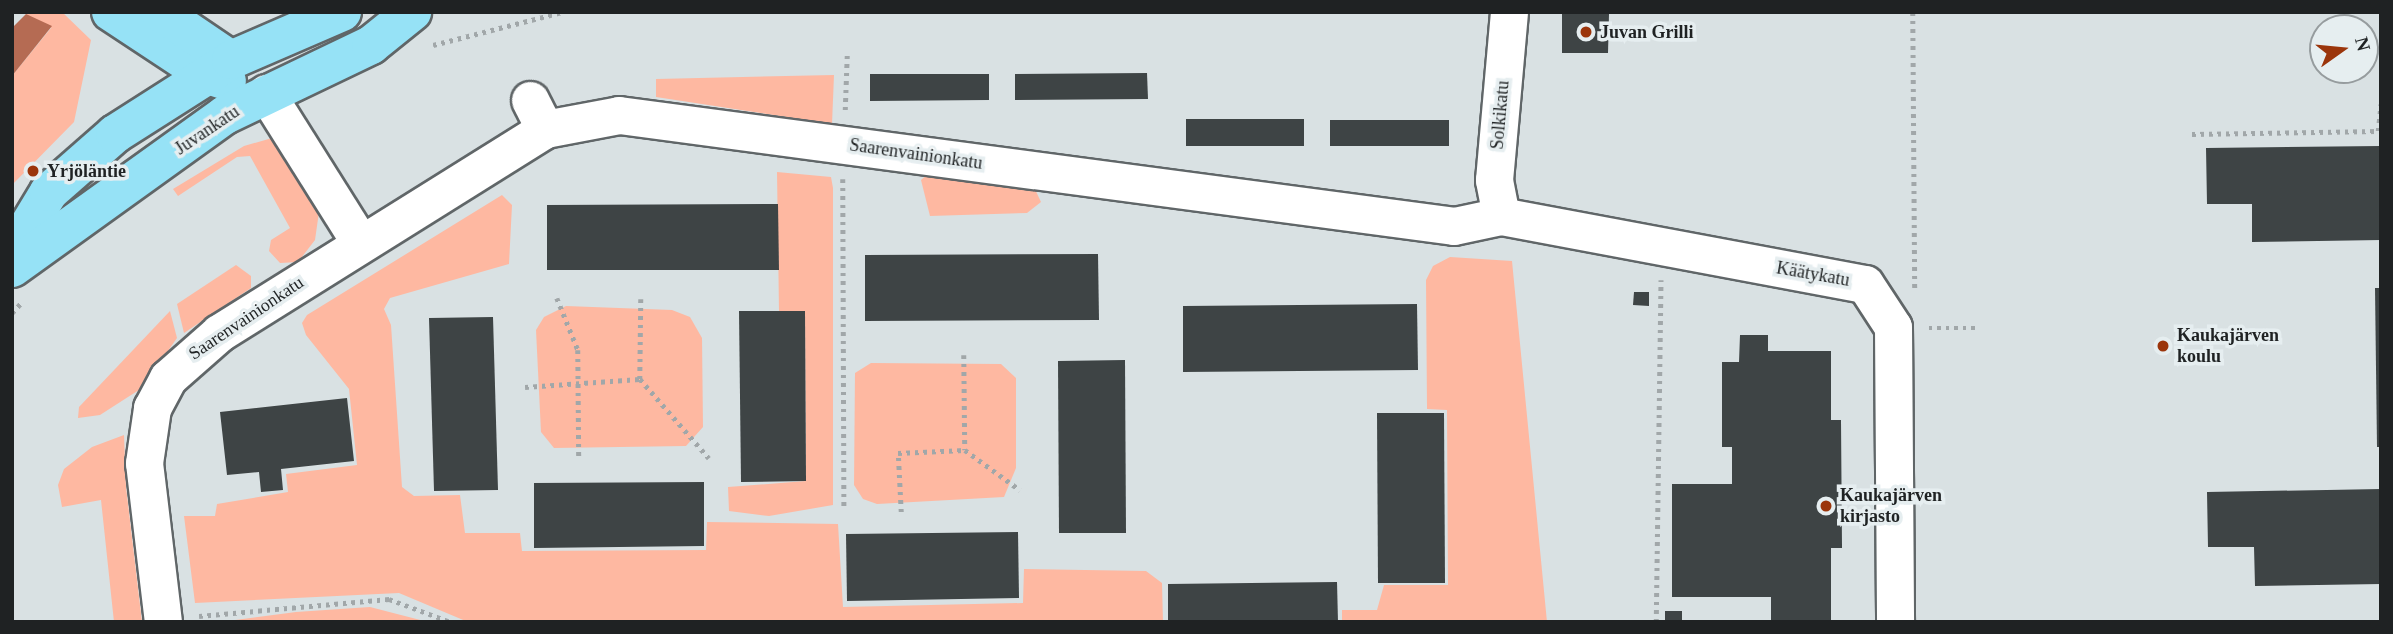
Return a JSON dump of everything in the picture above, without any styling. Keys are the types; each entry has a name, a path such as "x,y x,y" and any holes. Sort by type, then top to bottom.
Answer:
{"main road":[{"path":"111,12 266,93"},
{"path":"160,12 218,67"},
{"path":"12,253 49,192 74,169 218,67 342,12"},
{"name":"Juvankatu","path":"12,268 225,115 266,93 371,45 412,12"}],"street":[{"name":"Solkikatu","path":"1501,216 1494,180 1509,12"},
{"path":"266,93 360,242"},
{"name":"Saarenvainionkatu","path":"163,621 144,463 152,408 187,357 360,242 538,115 618,115 1454,226 1501,216"},
{"name":"Käätykatu","path":"1501,216 1661,251 1866,284 1893,327"},
{"path":"1893,327 1895,622"}],"path":[{"path":"844,508 844,144 847,55"},
{"path":"2192,134 2378,131 2381,104"},
{"path":"1656,622 1661,251"},
{"path":"557,298 578,350 579,457"},
{"path":"641,299 640,379 709,458"},
{"path":"1893,327 1975,328"},
{"path":"964,355 965,450"},
{"path":"526,387 578,388 640,379"},
{"path":"901,512 898,453 965,450 1020,490"},
{"path":"163,621 349,599 390,599 451,622"}],"shaded area":[{"path":"22,12 62,12 91,40 74,122 12,185 12,76 51,28"},
{"path":"26,14 52,26 12,76 12,28"},
{"path":"834,75 832,124 656,97 656,79"},
{"path":"272,138 319,212 315,240 298,262 280,263 269,251 271,240 290,228 250,156 237,157 178,196 173,189 244,146"},
{"path":"777,172 831,177 833,188 833,505 769,516 729,511 728,487 806,481 805,311 779,311"},
{"path":"930,172 1033,185 1041,202 1027,213 930,216 921,180"},
{"path":"502,195 512,205 509,264 390,298 384,309 391,325 402,487 414,496 460,495 465,533 520,533 522,551 706,550 707,522 838,524 843,607 1023,603 1024,569 1146,571 1162,583 1163,622 468,622 399,593 195,603 184,516 215,516 217,504 288,492 286,474 357,465 349,389 306,335 302,323 307,315"},
{"path":"1450,257 1512,261 1547,622 1342,622 1342,610 1377,610 1384,585 1448,585 1447,410 1427,409 1426,280 1433,266"},
{"path":"236,265 251,276 251,288 184,333 177,304"},
{"path":"566,306 672,310 690,317 702,338 703,427 686,446 554,448 541,432 536,330 544,317"},
{"path":"170,311 177,338 142,388 100,415 78,418 79,407"},
{"path":"871,363 1001,364 1016,378 1016,468 1004,497 877,504 863,499 854,485 855,373"},
{"path":"124,435 126,487 142,622 114,622 101,500 62,507 58,485 64,469 92,447"},
{"path":"370,607 428,622 220,622 296,612"}],"building":[{"path":"1562,14 1609,14 1608,53 1562,53"},
{"path":"1147,73 1148,99 1015,100 1015,74"},
{"path":"870,74 989,74 989,100 870,101"},
{"path":"1186,119 1304,119 1304,146 1186,146"},
{"path":"1330,120 1449,120 1449,146 1330,146"},
{"path":"2381,146 2381,240 2252,242 2252,204 2207,204 2206,148"},
{"path":"778,204 779,270 547,270 547,205"},
{"path":"1098,254 1099,320 865,321 865,255"},
{"path":"2375,288 2381,288 2381,447 2377,447"},
{"path":"1634,292 1649,292 1649,306 1633,305"},
{"path":"1417,304 1418,370 1183,372 1183,306"},
{"path":"739,311 805,311 806,481 741,482"},
{"path":"493,317 498,490 434,491 429,318"},
{"path":"1740,335 1768,335 1768,351 1831,351 1831,420 1841,420 1842,548 1831,548 1831,622 1771,622 1771,597 1672,597 1672,484 1732,484 1732,447 1722,447 1722,362 1739,362"},
{"path":"1125,360 1126,533 1059,533 1058,361"},
{"path":"347,398 354,461 281,469 283,490 261,492 259,472 227,475 220,412"},
{"path":"1377,413 1444,413 1445,583 1378,583"},
{"path":"704,482 704,546 534,548 534,483"},
{"path":"2381,489 2381,584 2255,586 2254,547 2208,547 2207,492"},
{"path":"1018,532 1019,598 847,601 846,534"},
{"path":"1337,582 1338,622 1168,622 1168,584"},
{"path":"1665,611 1682,611 1682,622 1665,622"}],"place":[{"name":"Juvan Grilli","path":"1586,32"},
{"name":"Yrjöläntie","path":"33,171"},
{"name":"Kaukajärven koulu","path":"2163,346"},
{"name":"Kaukajärven kirjasto","path":"1826,506"}]}
